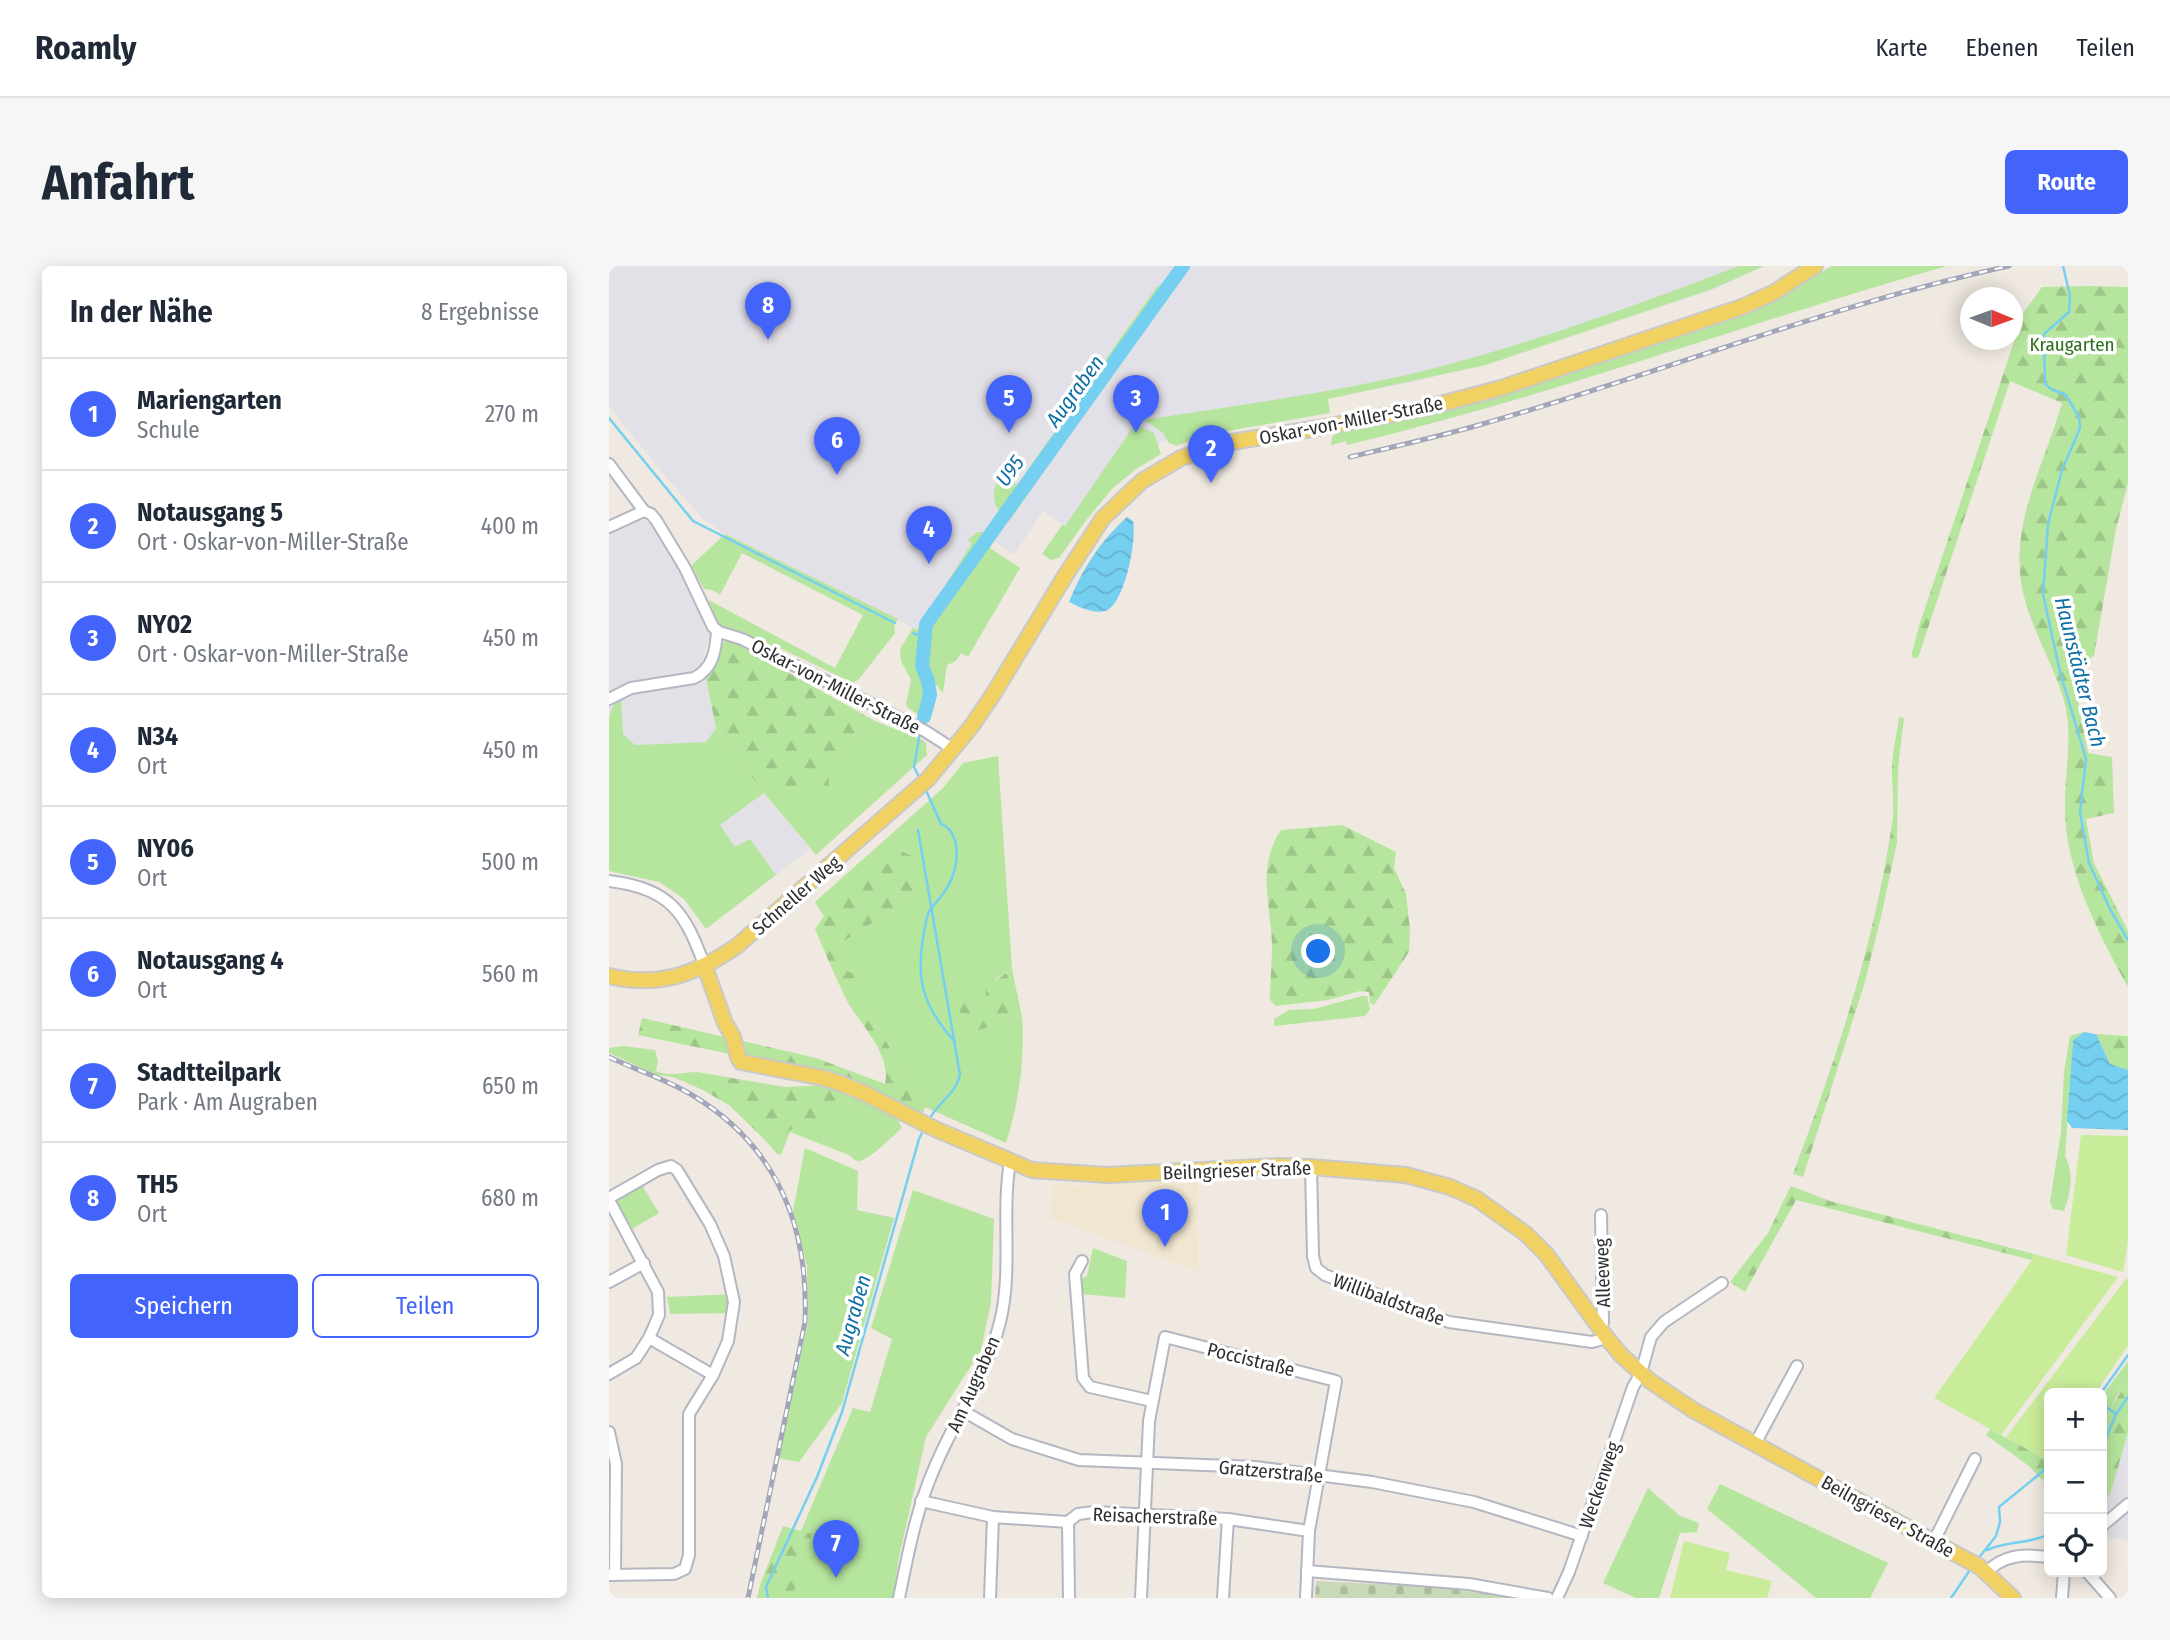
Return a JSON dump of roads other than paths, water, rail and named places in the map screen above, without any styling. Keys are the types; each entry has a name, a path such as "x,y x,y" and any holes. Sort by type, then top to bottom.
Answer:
{"main road":[{"name":"Oskar-von-Miller-Straße","path":"953,749 994,693 1065,576 1104,519 1142,481 1181,458 1226,443 1324,428 1426,408 1501,388 1742,307 1773,293 1815,266"},
{"name":"Schneller Weg","path":"609,976 658,981 705,967 737,946 917,790 953,749"},
{"name":"Beilngrieser Straße","path":"705,967 725,1024 736,1044 739,1060 824,1077 1010,1162 1048,1172 1108,1175 1278,1166 1311,1167 1406,1175 1450,1187 1477,1199 1510,1221 1546,1254 1604,1335 1641,1373 1693,1410 1978,1567 2013,1598"}],"street":[{"path":"609,464 644,511 652,514 678,556 711,625 717,630 714,654 702,674 694,678 631,688 609,699"},
{"path":"609,527 644,511"},
{"name":"Oskar-von-Miller-Straße","path":"717,630 737,637 921,728 953,749"},
{"path":"609,881 640,887 664,898 689,926 705,967"},
{"name":"Am Augraben","path":"899,1598 921,1501 988,1356 999,1323 1004,1297 1010,1162"},
{"path":"609,1374 636,1358 659,1315 658,1292 609,1199 658,1170 671,1166 677,1170 710,1224 727,1264 734,1302 727,1341 713,1374 689,1414 689,1555 685,1569 674,1574 612,1575 616,1464 609,1432"},
{"name":"Willibaldstraße","path":"1311,1167 1313,1256 1316,1268 1325,1275 1449,1322 1592,1342 1604,1335"},
{"name":"Alleeweg","path":"1601,1215 1604,1335"},
{"path":"1082,1261 1075,1274 1083,1378 1090,1387 1152,1401 1146,1462 1141,1598"},
{"path":"609,1282 644,1263"},
{"name":"Weckenweg","path":"1557,1598 1582,1536 1633,1387 1641,1373 1651,1337 1664,1322 1722,1283"},
{"path":"649,1338 713,1374"},
{"name":"Poccistraße","path":"1152,1401 1165,1338 1336,1381 1319,1475"},
{"path":"1755,1444 1797,1366"},
{"name":"Gratzerstraße","path":"963,1411 1012,1439 1079,1460 1255,1468 1319,1475 1447,1496 1506,1510 1582,1536"},
{"path":"1934,1541 1975,1459"},
{"path":"1306,1598 1309,1531 1319,1475"},
{"name":"Reisacherstraße","path":"921,1501 993,1517 1068,1522 1078,1514 1094,1512 1144,1514 1228,1519 1309,1531"},
{"path":"2107,1522 2128,1504"},
{"path":"990,1598 993,1517"},
{"path":"1223,1598 1228,1519"},
{"path":"1068,1522 1069,1598"},
{"path":"1978,1567 2012,1556 2044,1557"},
{"path":"1307,1571 1469,1584 1548,1598"},
{"path":"2062,1598 2064,1577"},
{"path":"2091,1577 2110,1598"}],"water":[{"path":"1127,517 1133,521 1134,530 1131,555 1124,584 1112,606 1105,611 1096,612 1069,602 1093,556"},
{"path":"2084,1032 2096,1034 2110,1064 2128,1070 2128,1130 2072,1128 2067,1121 2073,1040"}],"waterway":[{"name":"Augraben","path":"924,717 930,695 922,666 926,624 1183,266"},
{"name":"Haunstädter Bach","path":"2063,266 2070,296 2069,312 2044,334 2045,384 2066,395 2079,417 2080,428 2062,470 2048,524 2043,594 2060,672 2086,759 2080,812 2089,863 2128,940"},
{"name":"Augraben","path":"1003,517 1173,283"},
{"path":"609,418 693,521 895,623"},
{"name":"Augraben","path":"922,725 930,695 922,666 926,624 989,537"},
{"path":"913,633 923,637"},
{"name":"Augraben","path":"920,732 914,767 920,779"},
{"name":"Augraben","path":"925,788 941,824 953,835 957,852 951,880 927,917 921,953 922,984 933,1012 955,1042"},
{"name":"Augraben","path":"918,830 960,1075 955,1088 929,1120"},
{"name":"Augraben","path":"768,1598 766,1587 817,1477 842,1412 924,1129"},
{"path":"2105,1388 2128,1355"},
{"name":"Haunstädter Bach","path":"2107,1436 2116,1414 2128,1397"},
{"path":"2107,1408 2116,1414"},
{"path":"1978,1559 1996,1536 2000,1522 1999,1507 2044,1469"},
{"name":"Haunstädter Bach","path":"1987,1550 2044,1536"},
{"path":"1951,1598 1972,1567"}],"railway":[{"path":"1350,457 1479,425 1875,300 2009,266"},
{"path":"609,1057 682,1089 721,1115 746,1138 766,1164 782,1191 793,1221 805,1286 805,1322 748,1598"}],"place":[{"name":"TH5","path":"768,340"},
{"name":"NY06","path":"1009,433"},
{"name":"NY02","path":"1136,433"},
{"name":"Notausgang 4","path":"837,475"},
{"name":"Notausgang 5","path":"1211,483"},
{"name":"N34","path":"929,564"},
{"name":"Mariengarten","path":"1165,1247"},
{"name":"Stadtteilpark","path":"836,1578"}],"park label":[{"name":"Kraugarten","path":"2072,344"}],"water label":[{"name":"U95","path":"1010,471"}]}
